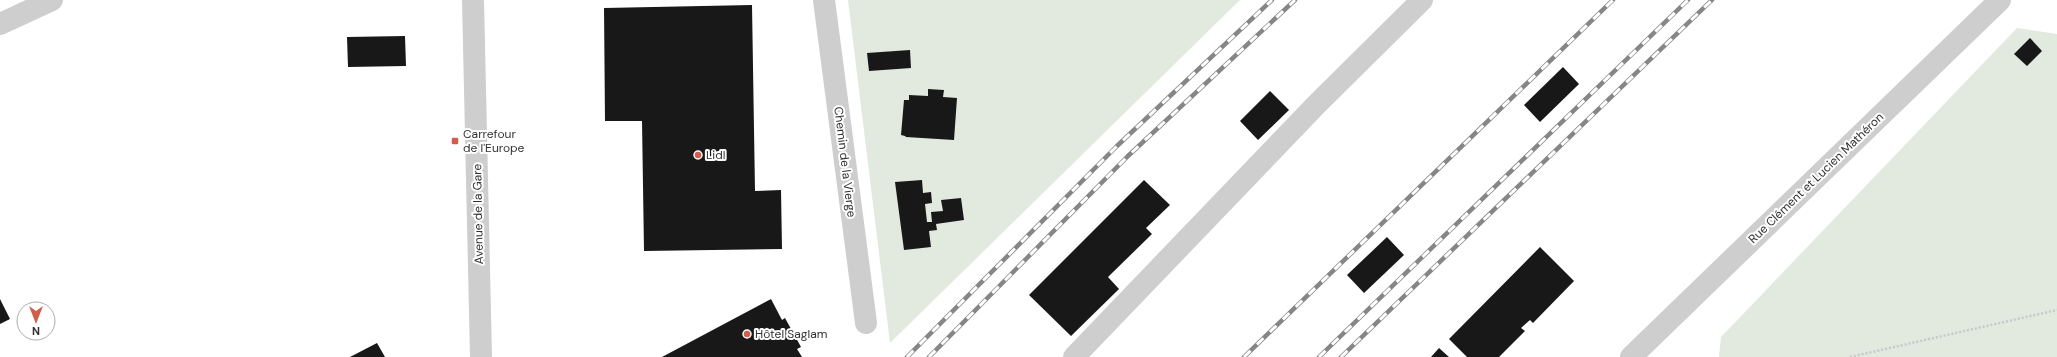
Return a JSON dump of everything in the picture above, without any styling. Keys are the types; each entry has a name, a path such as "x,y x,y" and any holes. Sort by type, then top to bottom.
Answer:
{"street":[{"path":"0,24 52,0"},
{"name":"Avenue de la Gare","path":"473,0 481,357"},
{"name":"Chemin de la Vierge","path":"824,0 866,323"},
{"path":"1074,357 1317,104 1422,0"},
{"name":"Rue Clément et Lucien Mathéron","path":"1631,357 2000,0"}],"path":[{"path":"1850,357 2057,310"}],"shaded area":[{"path":"848,0 1240,0 890,343"},
{"path":"2017,28 2057,34 2057,357 1719,357 1721,337"}],"building":[{"name":"Lidl","path":"752,5 755,191 781,190 782,249 644,251 642,121 605,121 604,8"},
{"path":"405,36 406,66 348,67 347,37"},
{"path":"2030,38 2042,51 2027,66 2014,54"},
{"path":"910,50 911,68 869,71 867,53"},
{"path":"1563,67 1579,84 1540,122 1524,105"},
{"path":"928,89 944,90 943,97 957,98 954,140 906,137 901,135 904,100 909,100 909,95 928,96"},
{"path":"1270,91 1289,110 1258,140 1240,121"},
{"path":"922,180 923,193 931,192 932,203 925,204 927,222 932,222 931,212 943,211 941,200 961,198 964,220 936,224 937,230 929,231 931,247 904,250 895,182"},
{"path":"1144,180 1170,205 1146,228 1152,234 1108,277 1119,289 1071,336 1029,295"},
{"path":"1387,237 1404,255 1364,293 1347,275"},
{"path":"1540,247 1574,281 1533,323 1530,320 1521,328 1525,331 1499,357 1467,357 1449,339"},
{"path":"0,299 10,319 0,324"},
{"name":"Hôtel Saglam","path":"771,299 782,320 785,318 801,347 797,349 802,357 662,357"},
{"path":"377,343 385,357 350,357"},
{"path":"1439,348 1449,357 1431,357"}],"railway":[{"path":"907,357 1117,146 1272,0"},
{"path":"929,357 1128,156 1295,0"},
{"path":"1244,357 1613,0"},
{"path":"1319,357 1688,0"},
{"path":"1341,357 1712,0"}],"place":[{"name":"Carrefour de l'Europe","path":"455,141"},
{"name":"Lidl","path":"698,155"},
{"name":"Hôtel Saglam","path":"747,334"}]}
